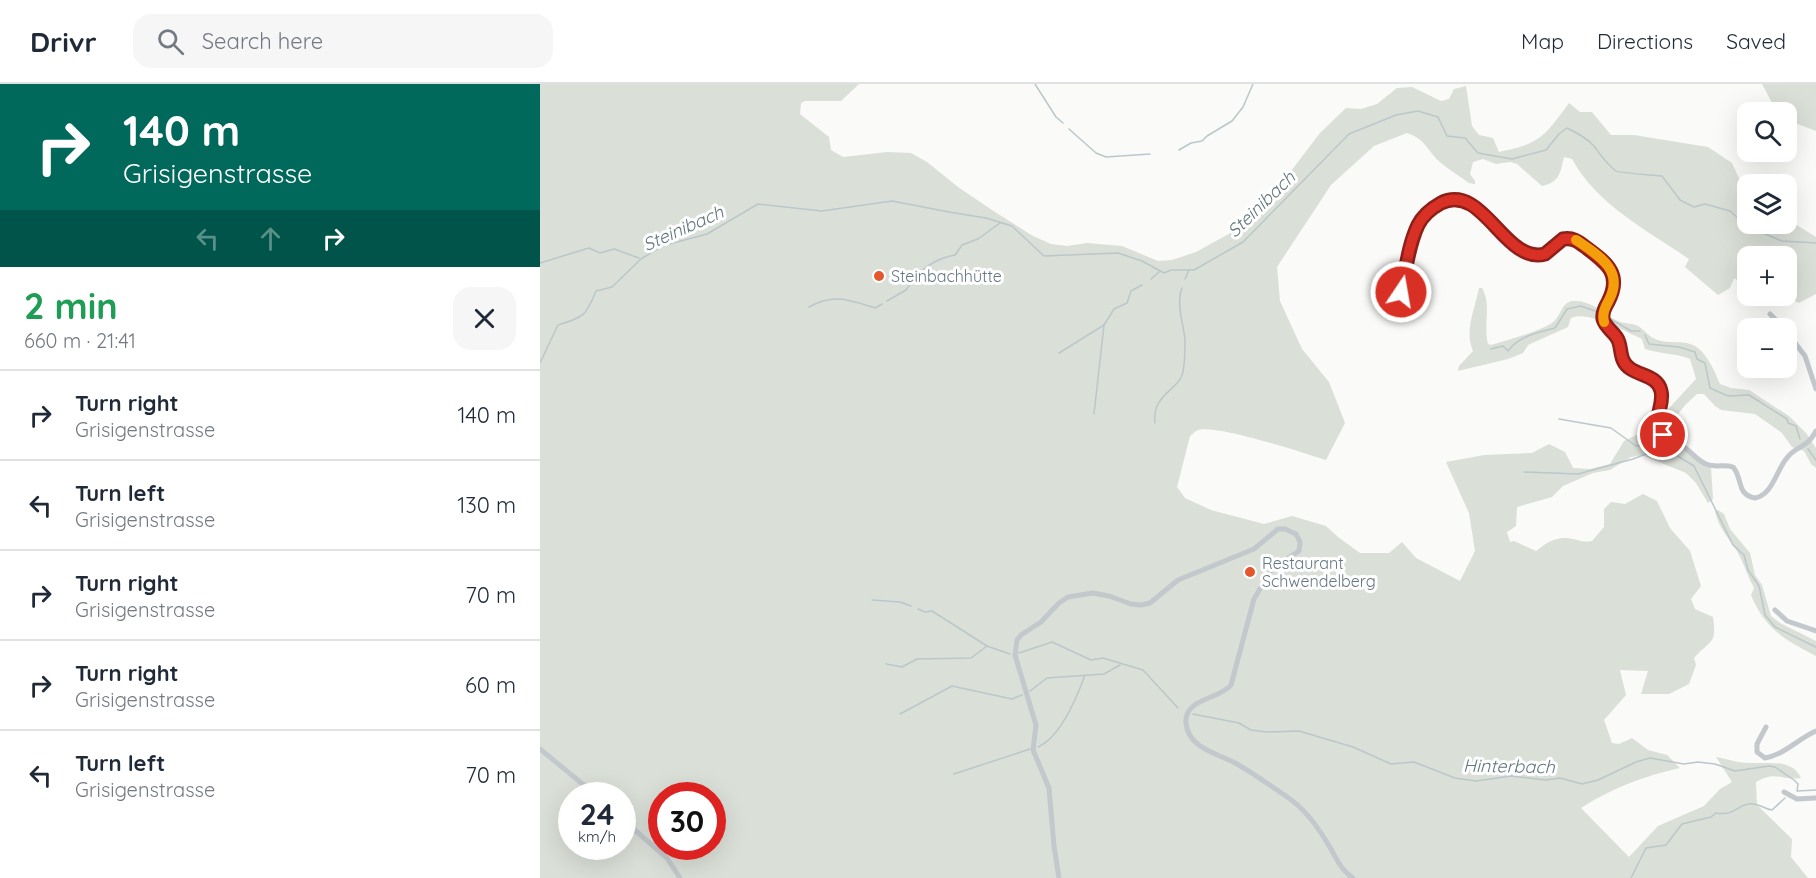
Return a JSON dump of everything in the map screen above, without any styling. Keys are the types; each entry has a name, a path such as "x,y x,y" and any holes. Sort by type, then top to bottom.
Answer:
{"street":[{"path":"1385,301 1393,302 1399,296 1415,234 1424,216 1447,200 1464,201 1475,207 1526,253 1545,254 1561,240 1569,238 1579,242 1607,264 1613,274 1614,284 1603,312 1604,321 1618,340 1626,365 1635,372 1652,379 1660,388 1661,397 1657,420 1660,431 1706,464 1733,467 1737,471 1741,488 1746,496 1755,498 1765,494 1786,459 1791,453 1811,442 1816,431"},
{"path":"1770,314 1774,318"},
{"path":"1797,346 1805,356 1816,389"},
{"path":"1059,878 1049,789 1033,750 1036,725 1015,655 1017,640 1068,597 1092,593 1131,604 1150,603 1178,580 1254,549 1278,530 1290,530 1298,536 1300,546 1295,555 1272,569 1254,600 1231,685 1224,692 1191,708 1187,715 1186,727 1206,751 1238,765 1302,808 1342,868 1353,878"},
{"path":"1774,610 1787,621 1816,632"},
{"path":"1766,726 1756,747 1757,752 1765,758 1783,751 1816,731"},
{"path":"540,749 582,782"},
{"path":"1784,792 1797,799 1816,798"},
{"path":"636,831 661,853 680,878"}],"shaded area":[{"path":"540,84 859,84 841,101 801,103 800,114 829,137 831,150 843,157 887,152 911,153 927,162 992,210 1033,236 1051,244 1067,246 1087,243 1122,246 1158,261 1172,260 1196,252 1245,225 1259,213 1320,133 1346,108 1361,109 1377,104 1397,88 1412,87 1441,101 1449,99 1454,89 1466,86 1472,126 1479,135 1493,138 1499,152 1533,142 1547,131 1569,103 1580,112 1592,112 1611,135 1634,135 1708,147 1732,163 1737,174 1737,234 1797,234 1797,225 1816,237 1816,294 1797,302 1797,246 1737,246 1737,280 1734,278 1730,288 1718,295 1685,267 1689,259 1640,227 1595,190 1572,159 1564,157 1556,179 1542,186 1517,164 1510,162 1496,164 1483,159 1473,162 1470,174 1475,184 1469,183 1447,168 1423,142 1407,133 1374,146 1331,185 1277,267 1280,301 1302,349 1329,382 1345,423 1326,460 1241,435 1208,429 1198,430 1190,436 1177,487 1185,498 1211,510 1264,524 1292,516 1326,526 1360,553 1389,553 1402,542 1416,558 1460,581 1475,551 1469,513 1446,462 1484,455 1532,453 1549,444 1565,452 1573,468 1590,469 1610,464 1624,441 1653,427 1655,423 1658,432 1711,467 1713,499 1708,503 1696,483 1686,473 1642,455 1631,457 1610,470 1593,473 1563,486 1552,497 1517,507 1516,526 1507,532 1510,542 1514,541 1536,551 1558,539 1592,541 1604,527 1604,509 1611,502 1625,504 1643,494 1657,501 1670,528 1690,551 1701,586 1691,599 1695,609 1713,617 1713,637 1694,658 1696,665 1689,684 1669,694 1641,694 1648,671 1620,670 1626,695 1604,720 1612,743 1619,744 1632,738 1648,750 1667,755 1680,768 1604,794 1581,808 1629,857 1658,826 1704,806 1720,789 1732,782 1716,757 1745,763 1786,765 1792,767 1801,778 1774,776 1756,782 1757,805 1792,839 1791,857 1808,878 540,878"},
{"path":"1762,84 1816,84 1816,131 1797,124 1797,102 1772,102"},
{"path":"1479,288 1482,288 1485,295 1487,337 1488,344 1491,345 1546,326 1555,320 1566,304 1580,301 1618,321 1636,325 1655,339 1695,346 1707,358 1720,384 1749,390 1789,416 1806,433 1816,448 1816,468 1804,451 1792,447 1782,433 1755,414 1721,410 1704,394 1697,394 1673,421 1659,428 1658,420 1696,379 1690,359 1645,349 1642,339 1597,319 1578,316 1571,318 1568,327 1528,345 1523,353 1458,371 1459,366 1473,351 1470,328"},
{"path":"1718,510 1724,514 1730,529 1750,553 1755,575 1762,585 1771,616 1816,641 1816,656 1786,639 1763,617 1751,595 1754,588 1740,557 1719,523 1715,511"}],"waterway":[{"path":"1035,84 1056,117 1063,123"},
{"path":"1179,150 1191,143 1202,141 1232,121 1243,107 1253,84"},
{"name":"Steinibach","path":"540,363 558,325 574,320 583,314 590,306 596,291 612,287 641,259 662,246 707,234 758,204 822,211 892,201 986,218 1012,226 1044,256 1118,253 1142,261 1164,273 1171,270 1194,270 1243,242 1349,134 1396,115 1418,111 1438,117 1447,136 1465,138 1478,153 1512,159 1546,150 1567,128 1591,143 1616,171 1662,176 1680,200 1694,207 1705,204 1730,211 1748,227 1782,241 1816,243"},
{"path":"1069,129 1096,153 1106,157 1150,154"},
{"path":"917,275 934,262 955,255 962,245 978,239 1000,223"},
{"path":"540,263 589,248 600,253 614,249 639,258"},
{"path":"1185,279 1189,270"},
{"path":"1151,279 1159,272"},
{"path":"887,301 906,290 915,278"},
{"path":"1059,353 1104,325 1114,309 1127,303 1131,291 1142,285"},
{"path":"1155,423 1157,405 1181,378 1183,372 1185,339 1180,313 1182,288"},
{"path":"809,307 834,299 849,300 875,308 882,304"},
{"path":"1491,349 1503,346 1508,351 1523,338 1555,328 1567,309 1581,306 1598,312"},
{"path":"1607,317 1631,331 1640,331"},
{"path":"1094,414 1104,325"},
{"path":"1645,335 1649,344 1679,347 1695,352 1697,359 1705,363 1710,388 1728,396 1749,395 1787,419 1788,423 1796,426 1800,439"},
{"path":"1559,419 1611,428 1636,446 1642,445 1652,451 1676,455 1694,466 1733,545 1744,555 1748,570 1759,586 1765,615 1775,627 1816,647"},
{"path":"1808,449 1816,460"},
{"path":"1524,472 1578,474 1651,452"},
{"path":"872,600 900,602 911,606"},
{"path":"918,609 925,612 932,611 987,646 1010,654"},
{"path":"1019,653 1052,642 1091,660 1103,658 1143,670 1178,708"},
{"path":"886,664 902,667 917,659 971,658 987,646"},
{"path":"1030,691 1047,678 1104,674 1120,665"},
{"path":"1038,747 1054,735 1061,726 1073,705 1085,675"},
{"path":"900,714 952,686 1012,699 1022,695"},
{"name":"Hinterbach","path":"1193,714 1239,723 1251,730 1299,731 1353,747 1391,764 1414,762 1455,778 1476,781 1511,776 1546,780 1560,778 1582,784 1598,780 1650,758 1684,764 1698,762 1715,764 1735,771 1775,767 1798,784 1797,791 1816,790"},
{"path":"954,774 1030,749"},
{"path":"1631,878 1646,848 1666,845 1682,824 1711,817 1716,813 1731,812 1748,804 1772,810 1785,798"}],"slow traffic":[{"path":"1576,240 1604,261 1613,274 1614,287 1603,312 1604,322"}],"place":[{"name":"Steinbachhütte","path":"879,276"},
{"name":"Restaurant Schwendelberg","path":"1250,572"}],"route":[{"path":"1401,292 1419,223 1431,209 1449,199 1458,199 1471,204 1519,248 1529,254 1538,256 1545,254 1563,239 1576,240 1602,259 1612,271 1614,287 1603,312 1604,321 1618,340 1624,363 1635,372 1652,379 1660,388 1657,423 1663,435"}]}
